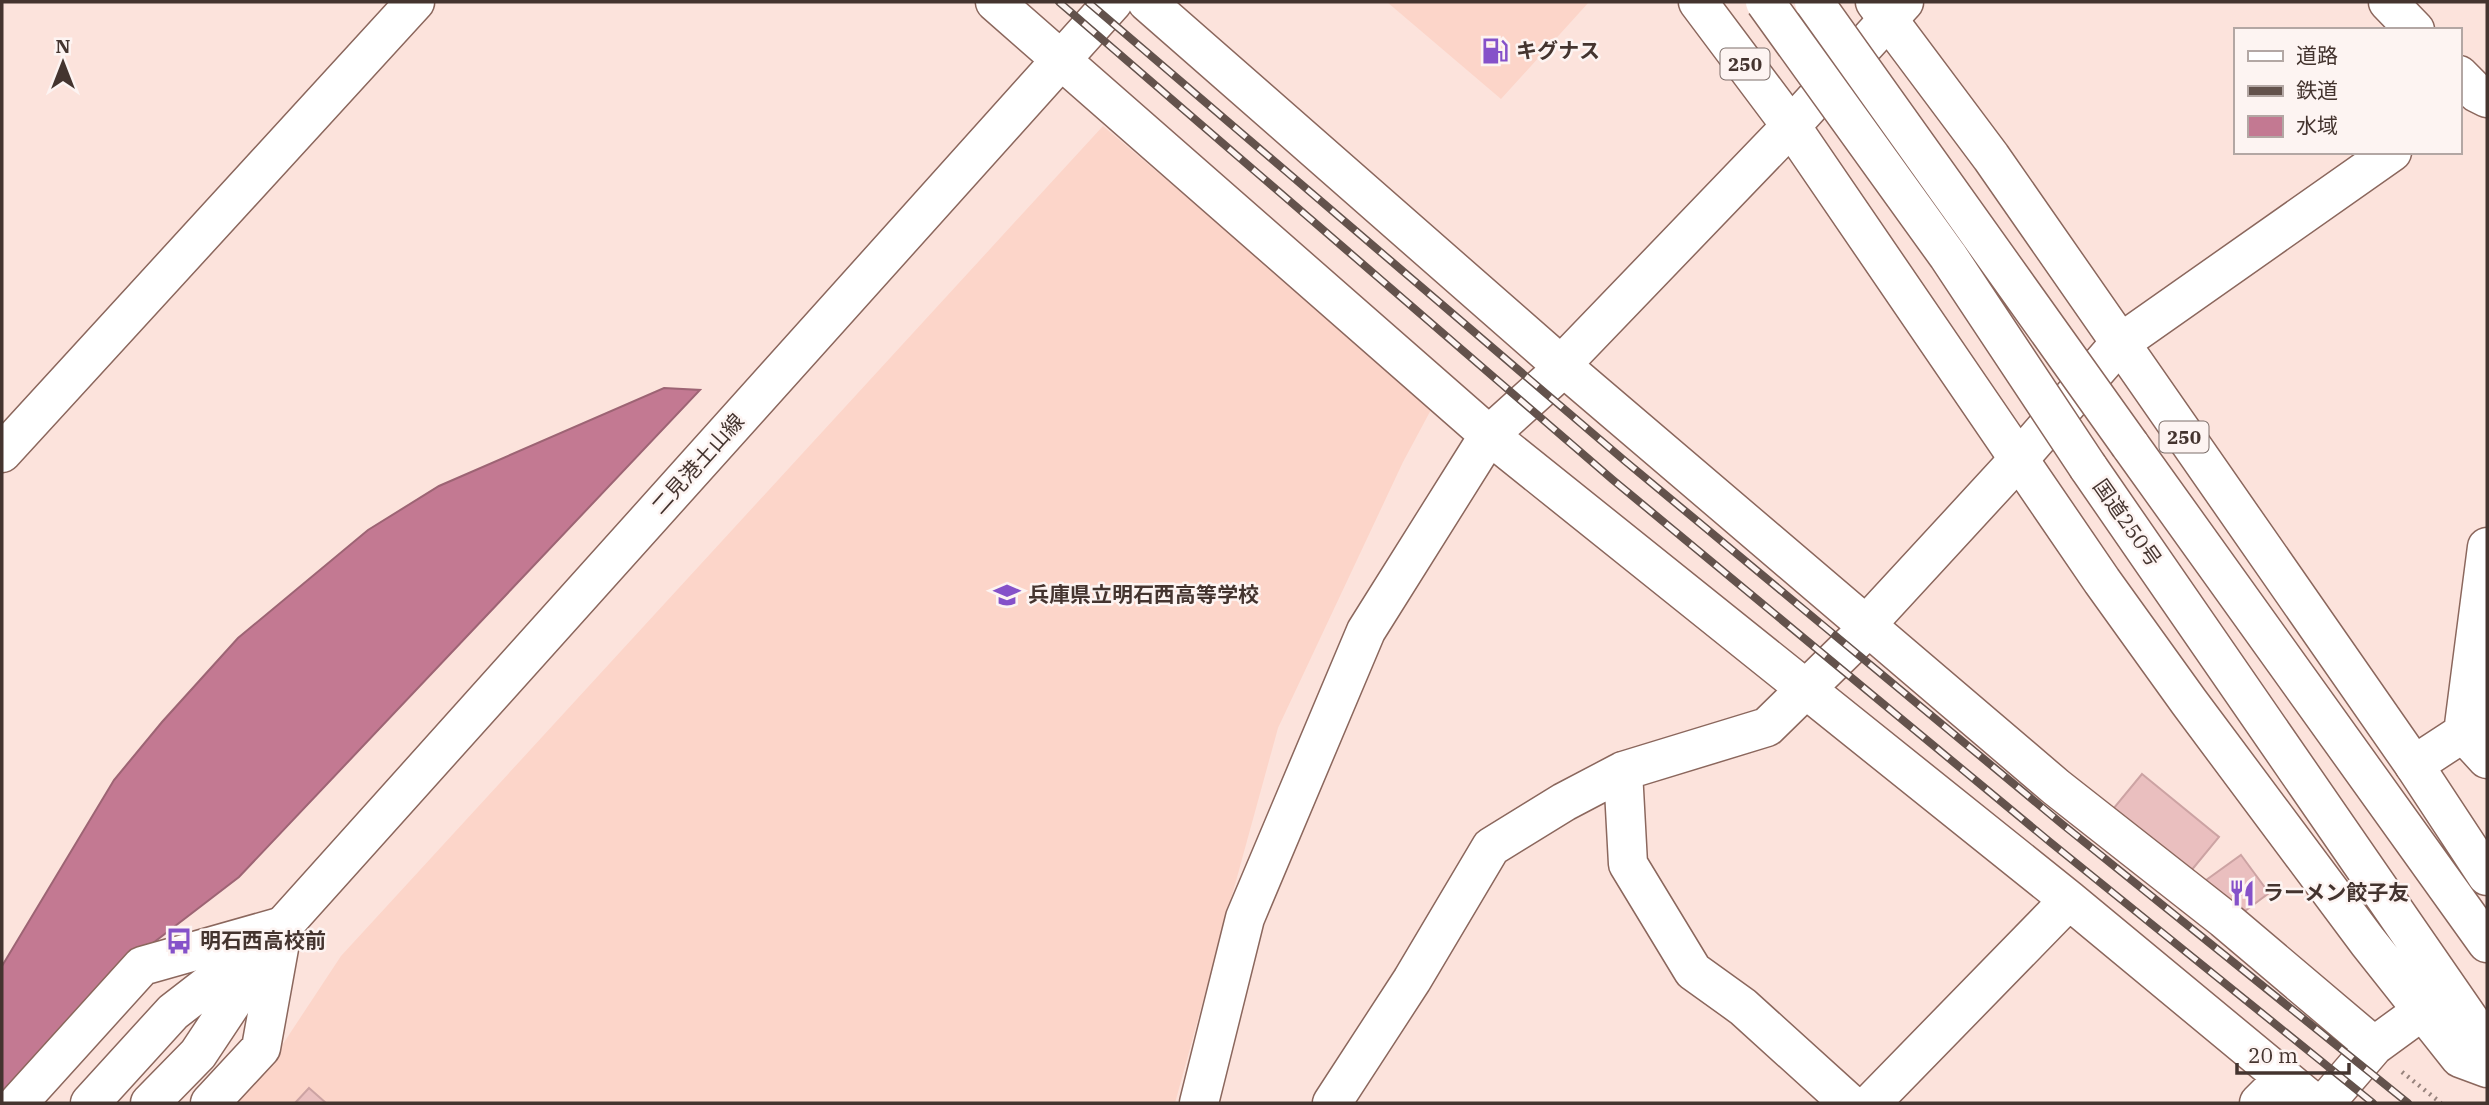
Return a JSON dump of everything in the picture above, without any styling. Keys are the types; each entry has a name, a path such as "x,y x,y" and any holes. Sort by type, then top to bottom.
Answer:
{"main road":[{"path":"2,453 415,2"},
{"path":"995,2 1489,435 2069,900 2272,1091 2314,1103"},
{"name":"二見港土山線","path":"150,1103 198,1054 283,926 1114,2"},
{"path":"1147,2 1561,365 2056,788 2224,919 2374,1046"},
{"name":"250","path":"1698,2 1791,127 2189,702 2368,942 2460,1058 2487,1068"},
{"name":"国道250号","path":"1765,2 1948,256 2088,467 2487,1045"},
{"name":"250","path":"1814,2 2487,943"},
{"path":"2389,2 2413,28"},
{"path":"1199,1103 1245,918 1366,631 1489,435 1550,380 1561,365 1791,127 1889,8"},
{"name":"250","path":"1889,8 2119,344 2414,765 2487,876"},
{"path":"1332,1103 1412,980 1490,847 1564,802 1623,771 1767,727 1862,634 1866,625 2019,459 2119,344 2389,154"},
{"path":"2414,765 2479,737 2487,547"},
{"path":"1623,771 1628,864 1693,971 1743,1007 1849,1103"},
{"path":"1871,1103 2069,900"},
{"path":"18,1103 142,966 283,926 261,1048 210,1103"},
{"name":"二見港土山線","path":"90,1103 173,1012 283,926"},
{"path":"2325,1103 2374,1046 2422,1011"}],"shaded area":[{"name":"キグナス","path":"1387,2 1589,2 1501,99"},
{"name":"兵庫県立明石西高等学校","path":"1103,126 1433,406 1403,462 1278,728 1175,1103 233,1103 275,1056 341,956"}],"water":[{"path":"664,388 700,390 239,877 140,953 2,1101 2,966 114,780 238,638 368,530 439,486"}],"building":[{"path":"2142,774 2219,837 2190,872 2113,809"},
{"path":"2241,855 2269,893 2241,914 2202,883"},
{"path":"309,1088 326,1103 295,1103"}],"railway":[{"path":"1059,2 1613,480 2050,842 2373,1103"},
{"path":"1088,2 1625,461 2062,824 2408,1103"}],"place":[{"name":"キグナス","path":"1495,51"},
{"name":"兵庫県立明石西高等学校","path":"1007,595"},
{"name":"ラーメン餃子友","path":"2242,893"},
{"name":"明石西高校前","path":"179,941"}]}
